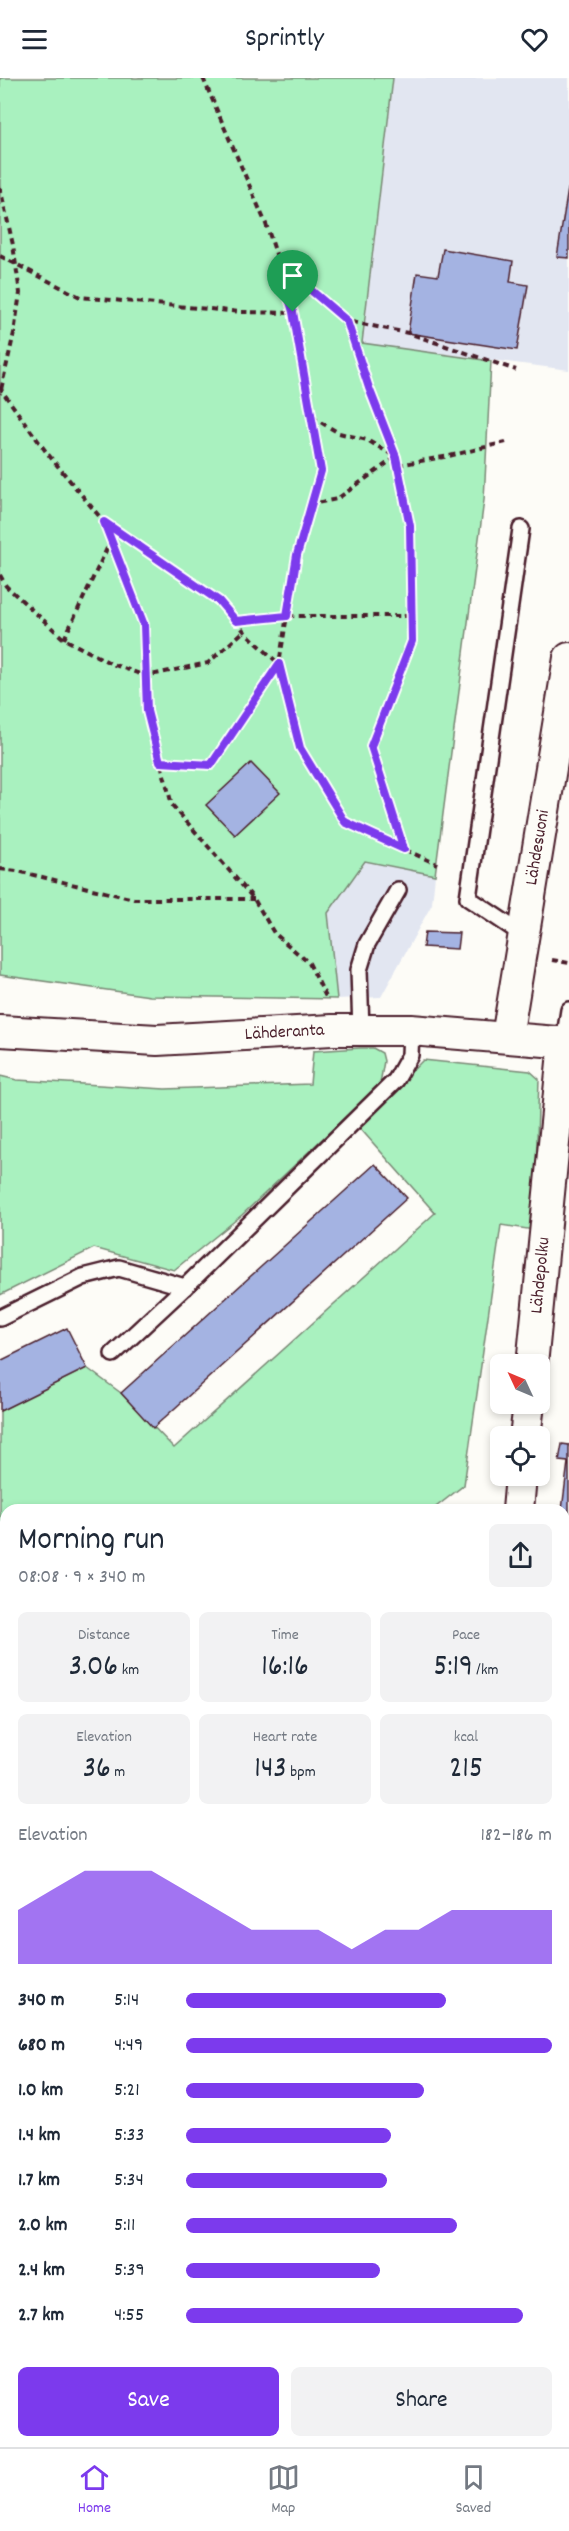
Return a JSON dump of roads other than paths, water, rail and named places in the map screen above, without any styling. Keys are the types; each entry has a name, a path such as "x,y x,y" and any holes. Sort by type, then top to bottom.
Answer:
{"street":[{"name":"Lähdesuoni","path":"507,1037 522,934 569,658"},
{"name":"Lähderanta","path":"0,1031 156,1040 332,1030 411,1030 567,1043"},
{"name":"Lähdepolku","path":"533,1354 567,1043"},
{"path":"519,1504 520,1486"}],"lane":[{"path":"521,529 468,898 522,934"},
{"path":"361,1030 359,969 367,944 398,890"},
{"path":"567,1043 569,1010"},
{"path":"113,1354 185,1287 396,1080 410,1055 411,1030"},
{"path":"0,1318 83,1277 119,1268 185,1287"}]}
